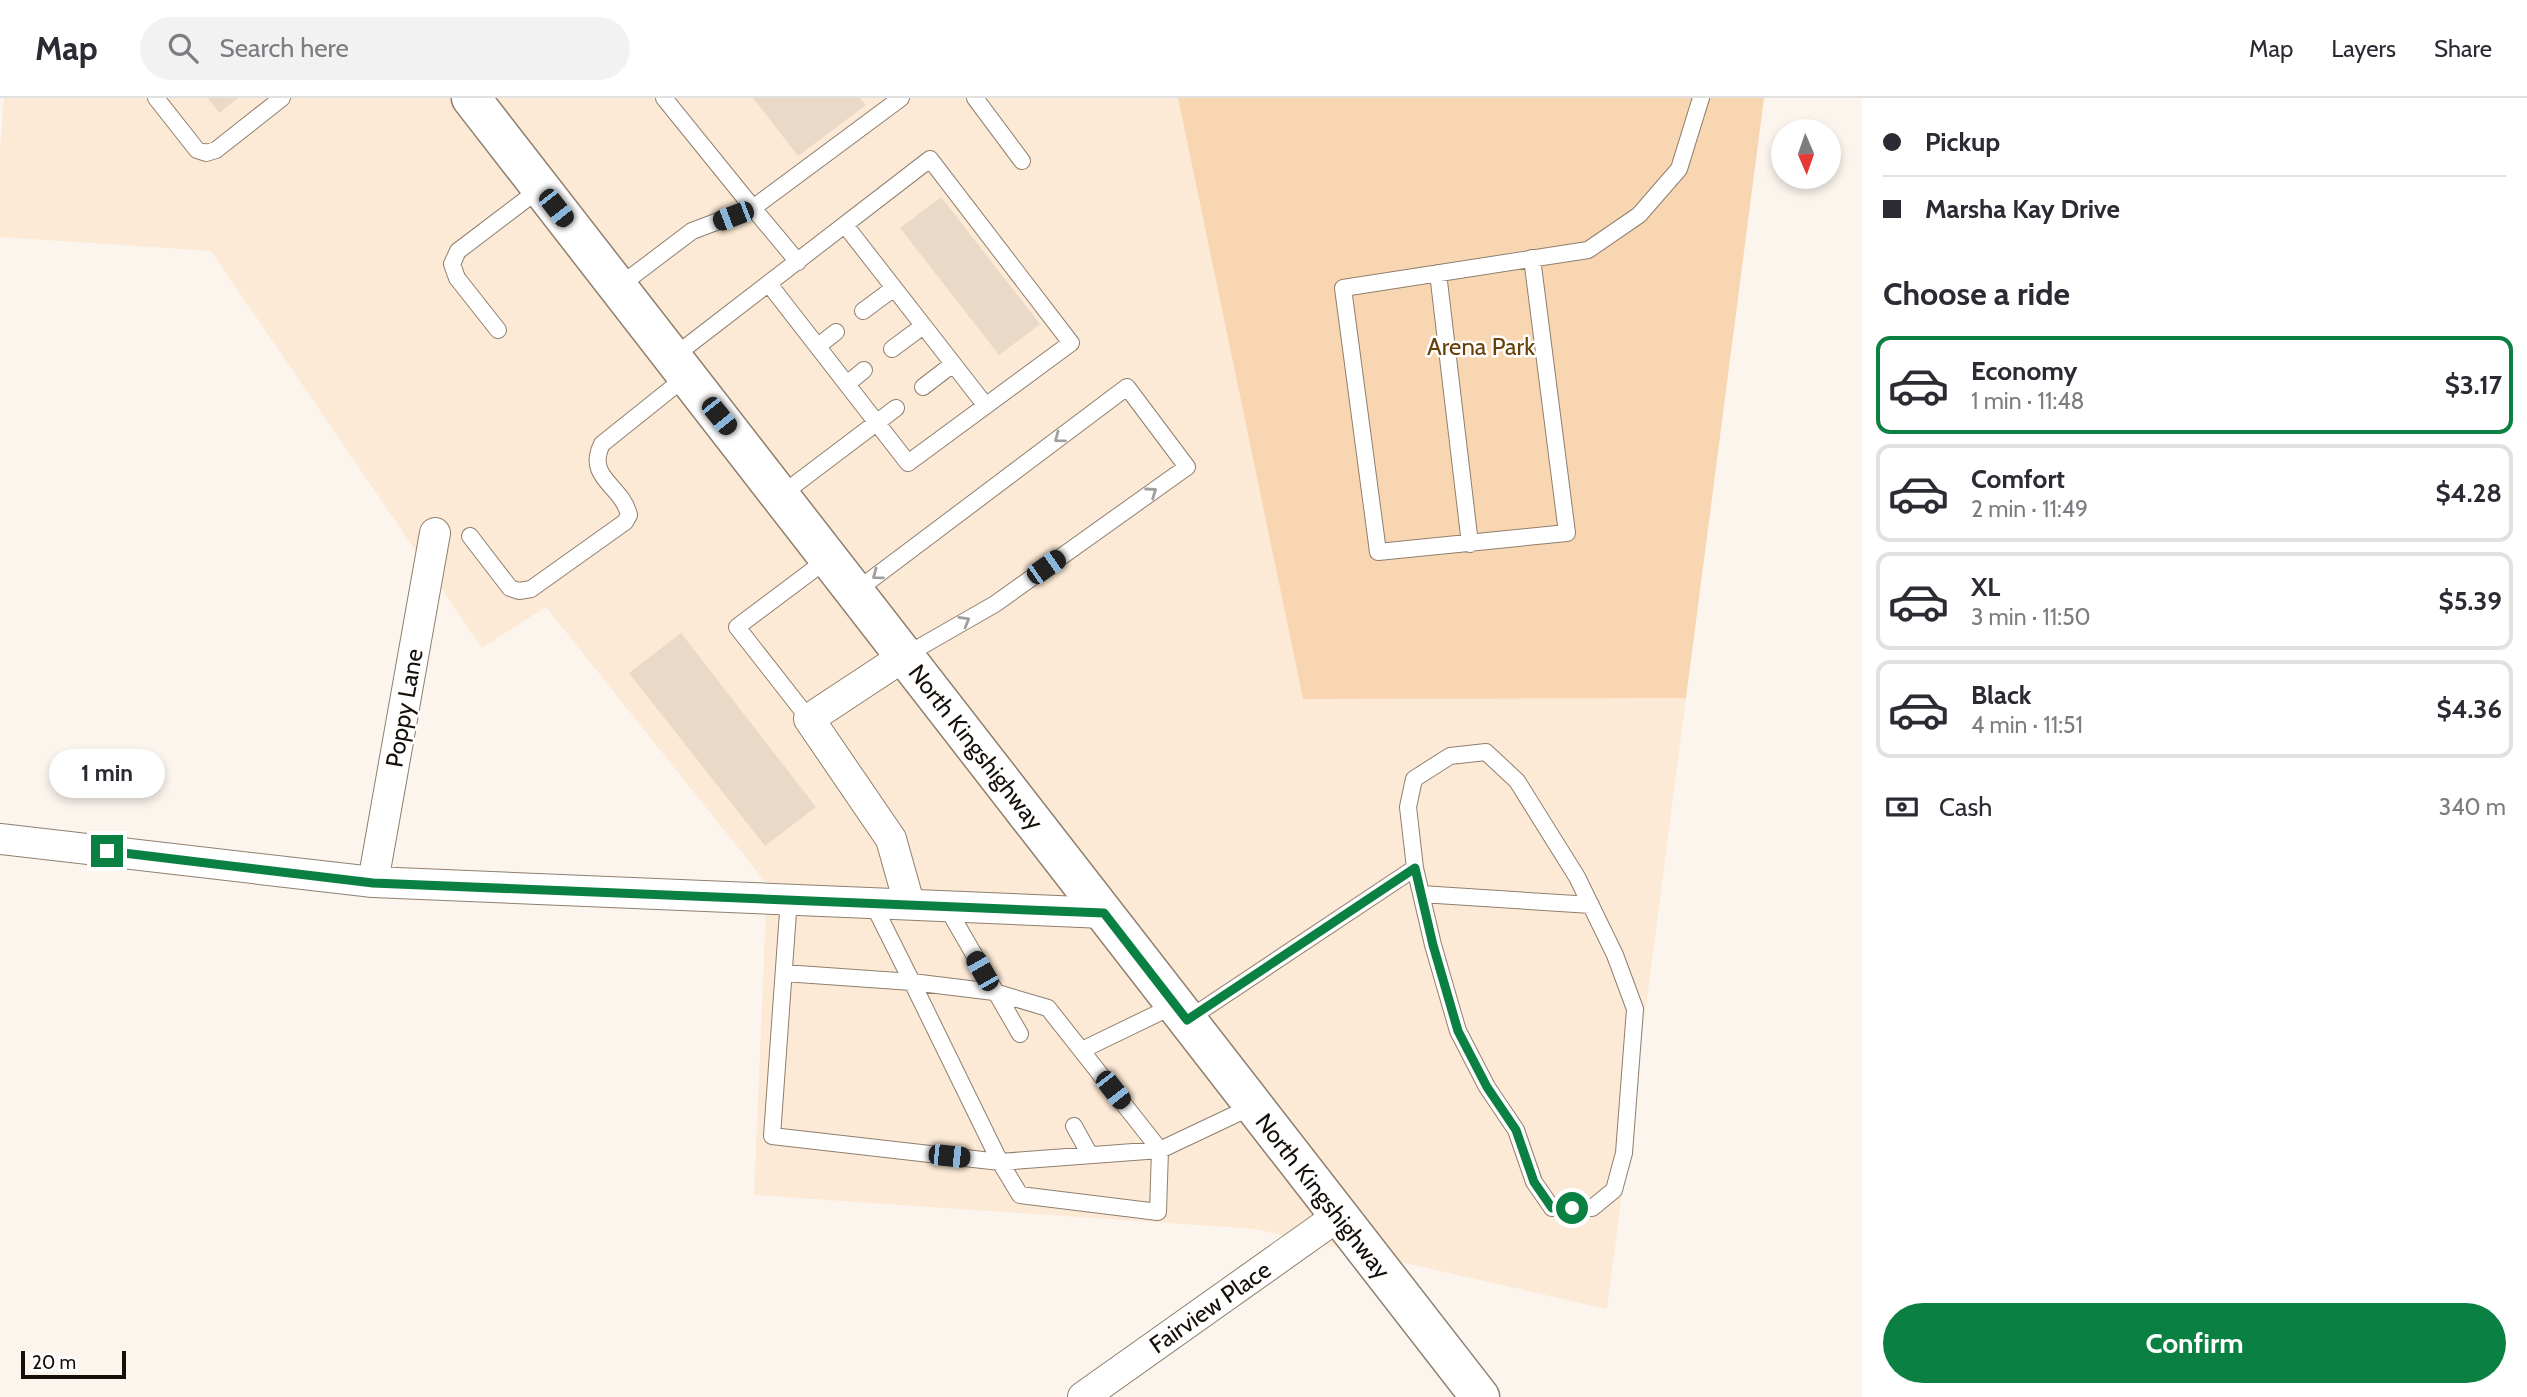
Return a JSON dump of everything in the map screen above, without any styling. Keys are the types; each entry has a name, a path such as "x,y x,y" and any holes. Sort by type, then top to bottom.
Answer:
{"main road":[{"name":"North Kingshighway","path":"484,102 541,188 906,654 1480,1397"}],"street":[{"name":"Poppy Lane","path":"373,883 435,533"},
{"path":"906,654 809,719 891,839 909,903"},
{"path":"0,839 373,883 1104,913"},
{"name":"Fairview Place","path":"1083,1397 1338,1216"}],"lane":[{"path":"156,98 197,149 206,153 216,150 282,98"},
{"path":"664,98 798,262"},
{"path":"618,287 692,231 753,208 901,98"},
{"path":"975,98 1022,161"},
{"path":"1532,258 1567,533 1378,552 1343,288 1532,258 1588,250 1639,215 1679,169 1701,98"},
{"path":"470,536 510,587 519,591 531,589 625,523 629,515 626,505 598,469 596,457 602,444 769,284 930,159 1071,343 908,463 769,284"},
{"path":"498,330 457,278 452,264 458,251 541,188"},
{"path":"845,225 986,406"},
{"path":"1438,273 1470,544"},
{"path":"863,311 894,288"},
{"path":"892,349 923,326"},
{"path":"818,346 836,332"},
{"path":"923,387 953,364"},
{"path":"847,384 864,370"},
{"path":"856,591 1127,387 1187,467 995,604 906,654"},
{"path":"781,495 896,408"},
{"path":"809,719 737,627 830,558"},
{"path":"1486,752 1517,781 1591,905 1615,955 1635,1009 1624,1153 1614,1190 1592,1208 1552,1208 1534,1182 1516,1130 1487,1087 1458,1031 1415,868 1408,807 1414,779 1450,756 1486,752"},
{"path":"1082,1050 1181,1012 1415,868"},
{"path":"1421,894 1591,905"},
{"path":"789,898 772,1136 1000,1162 1160,1150 1254,1106"},
{"path":"784,973 912,982 995,992 1048,1008 1160,1150 1158,1212 1020,1195 1000,1162 912,982 873,902"},
{"path":"946,906 1020,1034"},
{"path":"1074,1126 1090,1155"}],"shaded area":[{"path":"4,98 1178,98 1303,699 1686,698 1607,1309 1255,1229 754,1195 767,884 546,607 482,648 211,251 0,237 0,149"}],"green space":[{"name":"Arena Park","path":"1178,98 1764,98 1686,698 1303,699"}],"building":[{"path":"208,98 238,98 219,113"},
{"path":"753,98 860,98 866,105 798,156"},
{"path":"941,197 1040,324 999,355 900,228"},
{"path":"681,633 816,807 765,846 629,673"}],"route":[{"path":"107,851 373,883 1104,913 1187,1020 1415,868 1433,945 1458,1031 1487,1087 1516,1130 1534,1182 1552,1208 1572,1208"}]}
